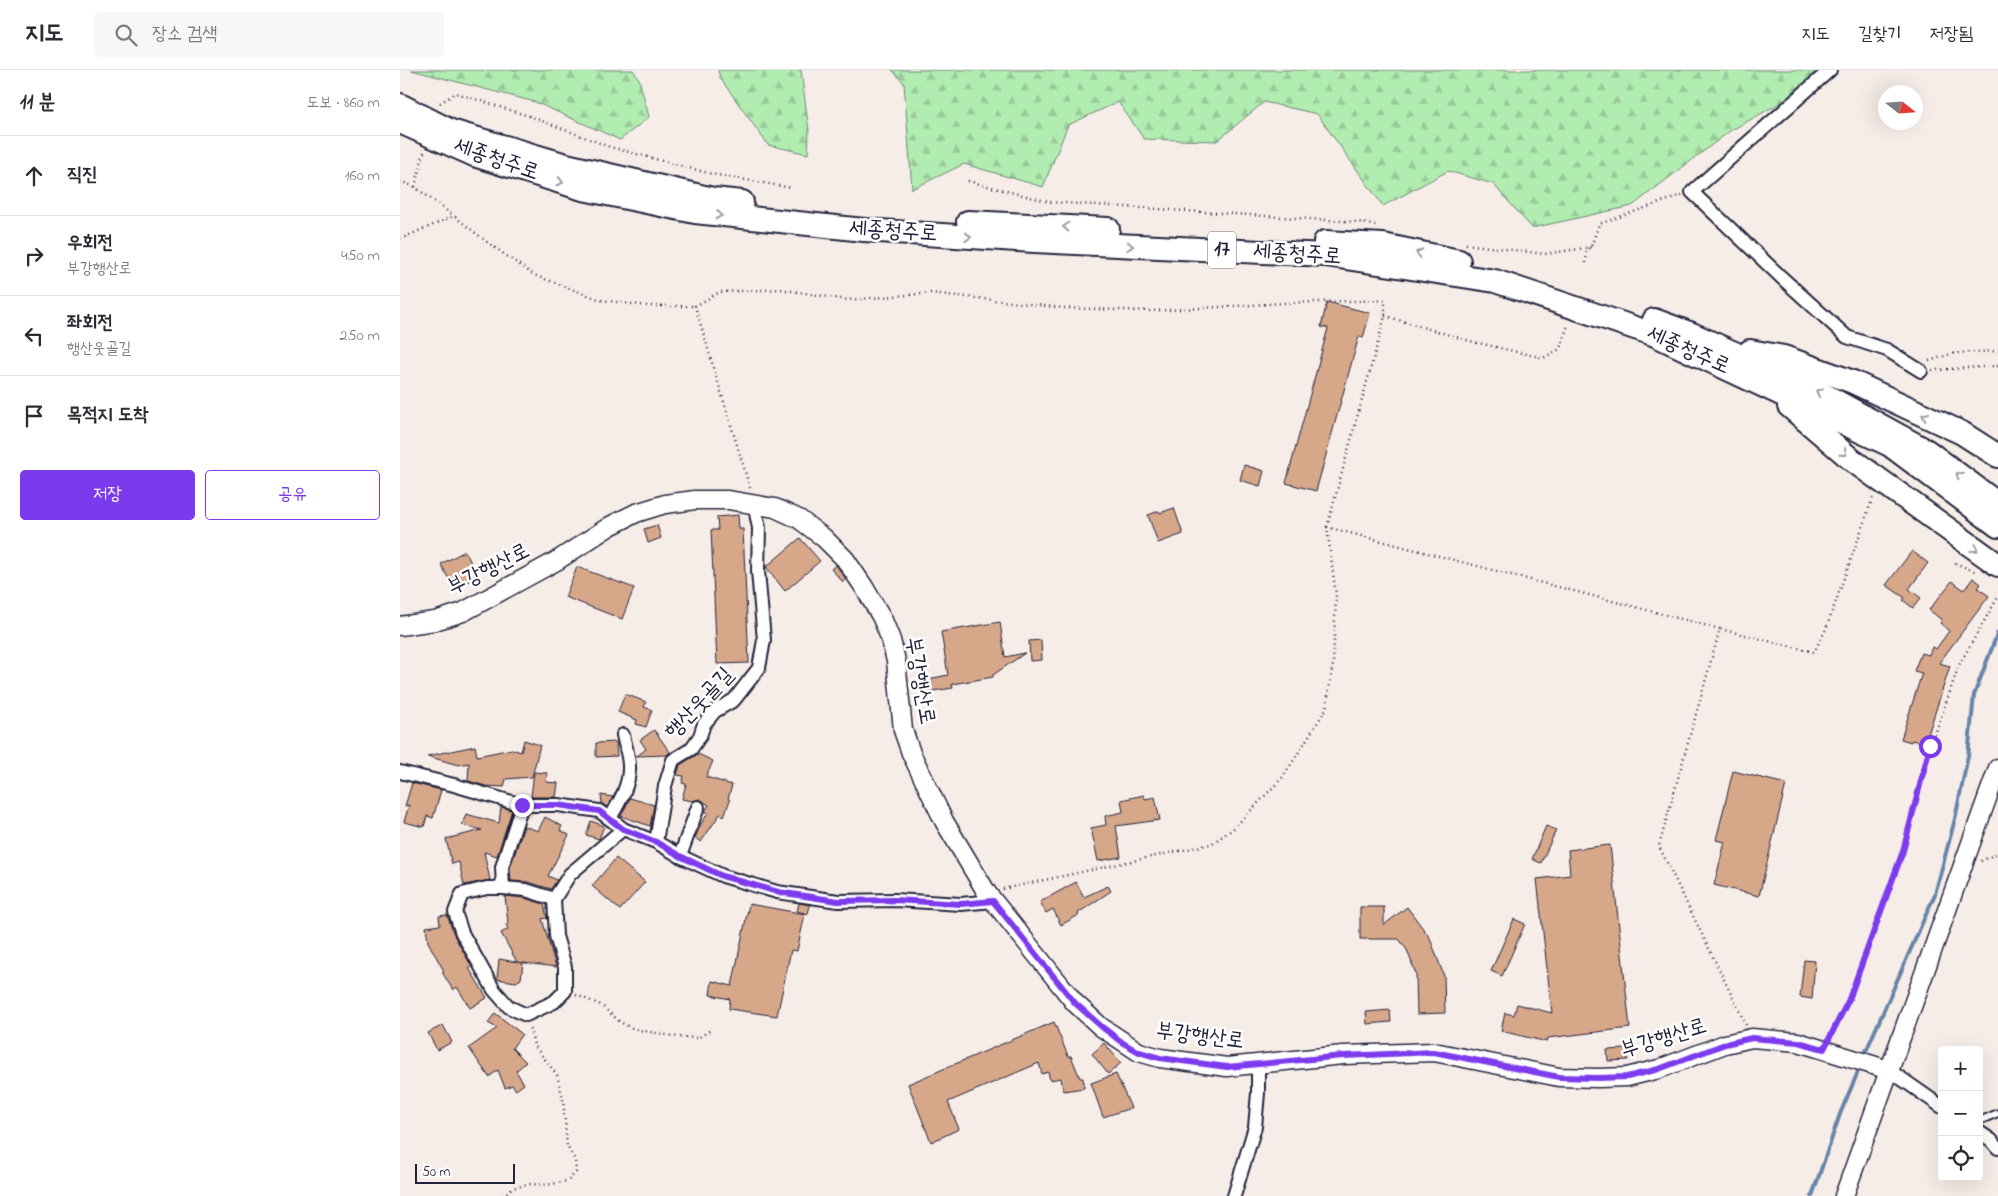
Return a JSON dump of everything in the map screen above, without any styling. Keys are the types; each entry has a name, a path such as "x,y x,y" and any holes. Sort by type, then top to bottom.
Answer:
{"highway":[{"name":"세종청주로","path":"400,105 451,130 566,165 713,199 872,217 1383,245 1521,274 1692,334 1808,386 1919,447 1998,504"},
{"name":"세종청주로","path":"400,122 474,155 584,189 695,212 864,230 1034,241 1326,255 1495,281 1653,334 1890,445 1998,526"},
{"path":"1717,345 1784,357 1853,382 1962,433 1998,456"},
{"path":"1767,387 1852,460 1996,564"}],"street":[{"path":"1830,70 1692,192 1781,277 1848,337 1888,350 1917,368"},
{"name":"부강행산로","path":"400,626 435,621 463,612 558,560 610,526 636,513 665,504 696,500 728,500 775,508 799,519 824,538 846,560 882,618 891,640 896,661 903,730 911,754 944,821 990,897 1075,1003 1102,1027 1123,1043 1139,1052 1160,1058 1227,1067 1343,1056 1434,1052 1559,1077 1627,1077 1659,1069 1725,1044 1752,1038 1798,1042 1889,1070"},
{"name":"행산웃골길","path":"656,842 665,786 673,760 691,749 700,736 704,724 715,711 734,700 759,668 764,640 758,571 758,528 754,503"},
{"path":"610,818 620,802 627,783 629,766 623,735"},
{"path":"1844,1196 1998,768"},
{"path":"400,772 454,784 522,805 558,805 599,811 623,829 656,842 722,876 778,892 830,900 895,900 961,904 990,897"},
{"path":"503,888 502,867 522,805"},
{"path":"680,856 698,807"},
{"path":"554,898 526,890 488,888 462,894 455,912 462,933 494,990 509,1007 526,1015 554,1002 565,992 565,967 556,936 554,898 570,874 623,829"},
{"name":"부강행산로","path":"1234,1196 1255,1127 1258,1065"},
{"path":"1889,1070 1938,1104"},
{"path":"1983,1135 1998,1148"}],"lane":[{"path":"1983,1119 1998,1113"}],"path":[{"path":"440,103 456,93 532,117 610,147 712,174 792,188"},
{"path":"415,187 426,144"},
{"path":"400,181 415,187 534,275 601,300 648,306 695,306 720,292 780,289 848,300 931,293 1064,308 1152,311 1284,303 1385,300 1385,316 1326,527 1336,595 1333,664 1326,709 1283,777 1233,830 1212,844 990,897"},
{"path":"968,181 1049,202 1358,222 1385,227"},
{"path":"1586,263 1587,249 1591,247 1599,224 1692,192"},
{"path":"400,239 454,216"},
{"path":"1460,242 1545,254 1591,247"},
{"path":"695,306 754,503"},
{"path":"1385,316 1470,341 1543,358 1560,349 1568,325"},
{"path":"1917,368 1954,353 1998,351"},
{"path":"1917,368 1998,366"},
{"path":"1326,527 1814,652 1826,629 1874,491"},
{"path":"1824,1049 1849,999 1903,851 1930,746 1959,665 1998,597"},
{"path":"1720,629 1659,846 1752,1038"},
{"path":"565,992 601,1005 620,1022 634,1029 678,1037 698,1038 712,1029"},
{"path":"503,1196 512,1188 531,1184 547,1185 568,1181 576,1172 575,1160 567,1146 563,1100 557,1076 534,1045 526,1015"}],"green space":[{"path":"411,70 633,70 639,79 649,117 620,140 535,102"},
{"path":"718,70 801,70 809,131 808,154 768,145 720,78"},
{"path":"892,70 1815,70 1802,91 1730,131 1632,206 1532,228 1493,184 1448,171 1383,206 1317,114 1264,102 1217,141 1144,139 1118,102 1068,125 1043,187 964,164 912,189 904,83"}],"building":[{"path":"1327,302 1370,313 1363,338 1359,336 1316,491 1286,483 1328,328 1321,327"},
{"path":"1244,465 1264,471 1260,486 1240,480"},
{"path":"1174,508 1183,534 1158,543 1148,515"},
{"path":"738,515 739,529 743,529 749,663 717,664 711,530 718,530 717,517"},
{"path":"657,525 661,538 648,543 644,529"},
{"path":"800,538 820,561 785,591 766,567"},
{"path":"465,551 478,576 454,589 441,564"},
{"path":"1912,551 1928,563 1909,589 1921,598 1913,608 1903,600 1905,598 1886,585"},
{"path":"836,565 846,579 843,582 831,569"},
{"path":"577,567 634,588 622,619 565,597"},
{"path":"1973,578 1981,584 1978,588 1989,596 1939,663 1950,666 1925,744 1901,739 1922,673 1914,671 1921,653 1929,655 1932,647 1936,649 1949,631 1940,623 1942,620 1929,610 1952,581 1964,590"},
{"path":"1000,622 1005,657 1025,653 993,675 993,677 952,684 953,688 926,692 924,680 948,675 941,632"},
{"path":"1041,640 1042,660 1030,661 1029,641"},
{"path":"625,694 646,702 644,707 652,710 646,727 636,724 637,720 618,712"},
{"path":"654,730 670,752 667,755 637,756 646,749 640,740"},
{"path":"524,740 540,745 532,777 506,779 504,787 486,786 468,781 469,763 458,765 427,756 475,746 477,756 512,749 521,752"},
{"path":"616,742 617,756 596,757 596,743"},
{"path":"698,754 713,761 706,777 732,785 728,799 730,800 724,816 720,814 701,842 695,838 708,813 705,811 709,805 700,799 692,801 682,799 686,784 682,783 684,776 677,775 680,765"},
{"path":"1733,771 1786,784 1759,896 1714,885 1725,842 1716,840"},
{"path":"534,772 547,773 546,782 558,783 556,797 531,797"},
{"path":"412,783 441,790 433,818 427,816 424,827 404,822 409,805 405,806"},
{"path":"601,795 613,797 607,807 602,804"},
{"path":"1144,795 1145,799 1155,797 1160,820 1116,826 1121,857 1098,861 1091,828 1106,825 1105,816 1123,812 1121,800"},
{"path":"630,798 654,805 650,826 621,816"},
{"path":"501,807 512,810 497,856 484,852 490,880 464,885 459,862 452,864 446,839 482,830 462,825 466,814 499,823"},
{"path":"545,817 562,826 560,830 569,835 548,876 557,880 551,889 528,882 511,881 510,868 524,826 538,831"},
{"path":"591,821 604,826 599,839 586,835"},
{"path":"1546,826 1556,830 1541,863 1532,859"},
{"path":"1610,845 1630,1028 1548,1038 1547,1042 1501,1031 1505,1013 1514,1015 1517,1004 1552,1013 1537,879 1570,875 1568,850"},
{"path":"616,858 645,882 620,910 592,886"},
{"path":"1076,882 1084,897 1108,886 1111,891 1078,913 1079,915 1061,925 1053,909 1046,913 1040,902"},
{"path":"505,896 524,898 544,904 547,918 542,919 556,967 517,962 501,933 508,929 506,924 508,923"},
{"path":"799,903 810,905 808,914 797,911"},
{"path":"749,904 805,914 797,951 791,950 777,1016 729,1009 730,999 710,995 712,981 732,986"},
{"path":"1360,907 1384,907 1384,925 1407,907 1430,938 1444,976 1445,1013 1417,1014 1416,974 1407,950 1399,939 1360,939"},
{"path":"447,915 455,937 472,967 469,968 487,998 470,1008 457,987 453,990 428,942 426,927 440,925 439,916"},
{"path":"1514,919 1525,924 1502,976 1491,971"},
{"path":"499,959 523,963 521,979 516,982 497,979"},
{"path":"1804,960 1815,961 1812,999 1800,997"},
{"path":"1390,1010 1391,1022 1367,1024 1366,1012"},
{"path":"495,1013 522,1034 512,1048 526,1062 516,1071 524,1084 516,1090 512,1085 505,1088 498,1070 489,1077 469,1048 497,1028 488,1023"},
{"path":"1054,1022 1068,1056 1071,1056 1080,1078 1083,1078 1084,1088 1063,1091 1061,1078 1050,1080 1048,1072 1042,1074 1039,1063 948,1102 959,1129 931,1142 908,1084"},
{"path":"443,1025 452,1042 437,1050 428,1033"},
{"path":"1104,1043 1121,1063 1108,1074 1092,1054"},
{"path":"1627,1049 1628,1060 1608,1061 1607,1050"},
{"path":"1116,1074 1131,1108 1103,1117 1091,1083"}],"waterway":[{"path":"1863,1058 1935,894 1955,819 1968,756 1974,695 1998,632"},
{"path":"1812,1196 1840,1114 1860,1067"}],"route":[{"path":"522,805 558,805 599,811 623,829 656,842 722,876 778,892 838,901 895,900 961,904 993,901 1075,1003 1123,1043 1139,1052 1160,1058 1227,1067 1343,1056 1434,1052 1559,1077 1627,1077 1659,1069 1725,1044 1752,1038 1798,1042 1824,1049 1849,999 1903,851 1930,746"}]}
